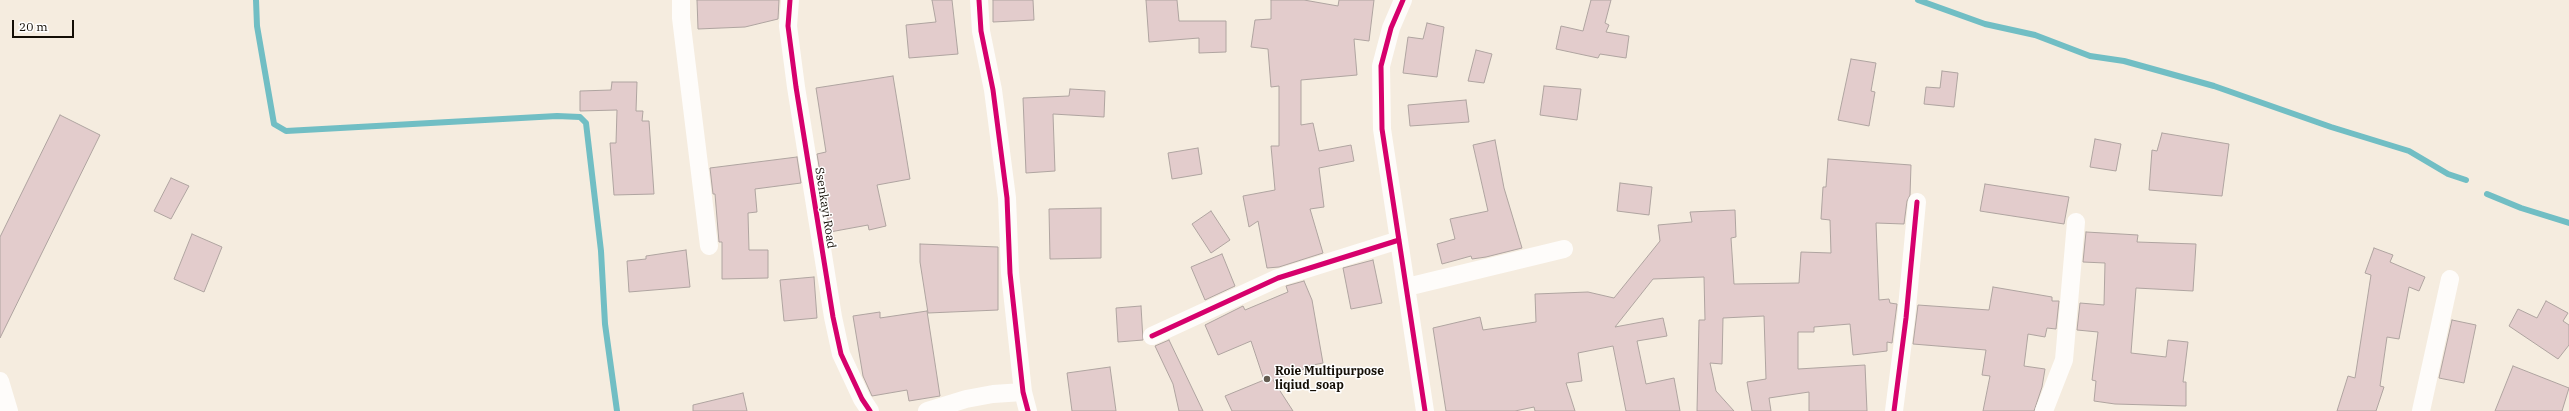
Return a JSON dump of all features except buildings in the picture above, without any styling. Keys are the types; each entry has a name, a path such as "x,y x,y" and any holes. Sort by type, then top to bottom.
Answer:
{"street":[{"path":"681,0 681,18 710,246"},
{"name":"Ssenkayi Road","path":"790,0 788,26 796,87 832,317 841,354 862,399 870,411"},
{"path":"979,0 981,32 993,90 1007,198 1010,273 1023,392 1028,411"},
{"path":"1403,0 1391,28 1381,66 1382,129 1425,411"},
{"path":"1894,411 1906,318 1917,202"},
{"path":"2044,411 2064,360 2076,222"},
{"path":"1152,336 1278,278 1400,240"},
{"path":"1407,287 1564,249"},
{"path":"2421,411 2450,279"},
{"path":"0,381 9,411"},
{"path":"927,411 966,399 993,394 1023,392"}],"waterway":[{"path":"256,0 257,26 274,124 286,131 557,116 580,117 586,123 601,251 605,324 617,411"},
{"path":"1918,0 1985,24 2035,35 2090,56 2124,61 2214,86 2331,127 2409,151 2448,174 2466,180"},
{"path":"2487,194 2521,208 2569,223"}],"cycle path":[{"path":"790,0 788,26 796,87 833,317 841,354 862,399 870,411"},
{"path":"979,0 981,31 993,90 1007,198 1010,273 1023,392 1028,411"},
{"path":"1403,0 1391,28 1381,66 1382,129 1425,411"},
{"path":"1894,411 1906,318 1917,202"},
{"path":"1152,336 1278,278 1399,240"}],"place":[{"name":"Roie Multipurpose liqiud_soap","path":"1267,379"}]}
